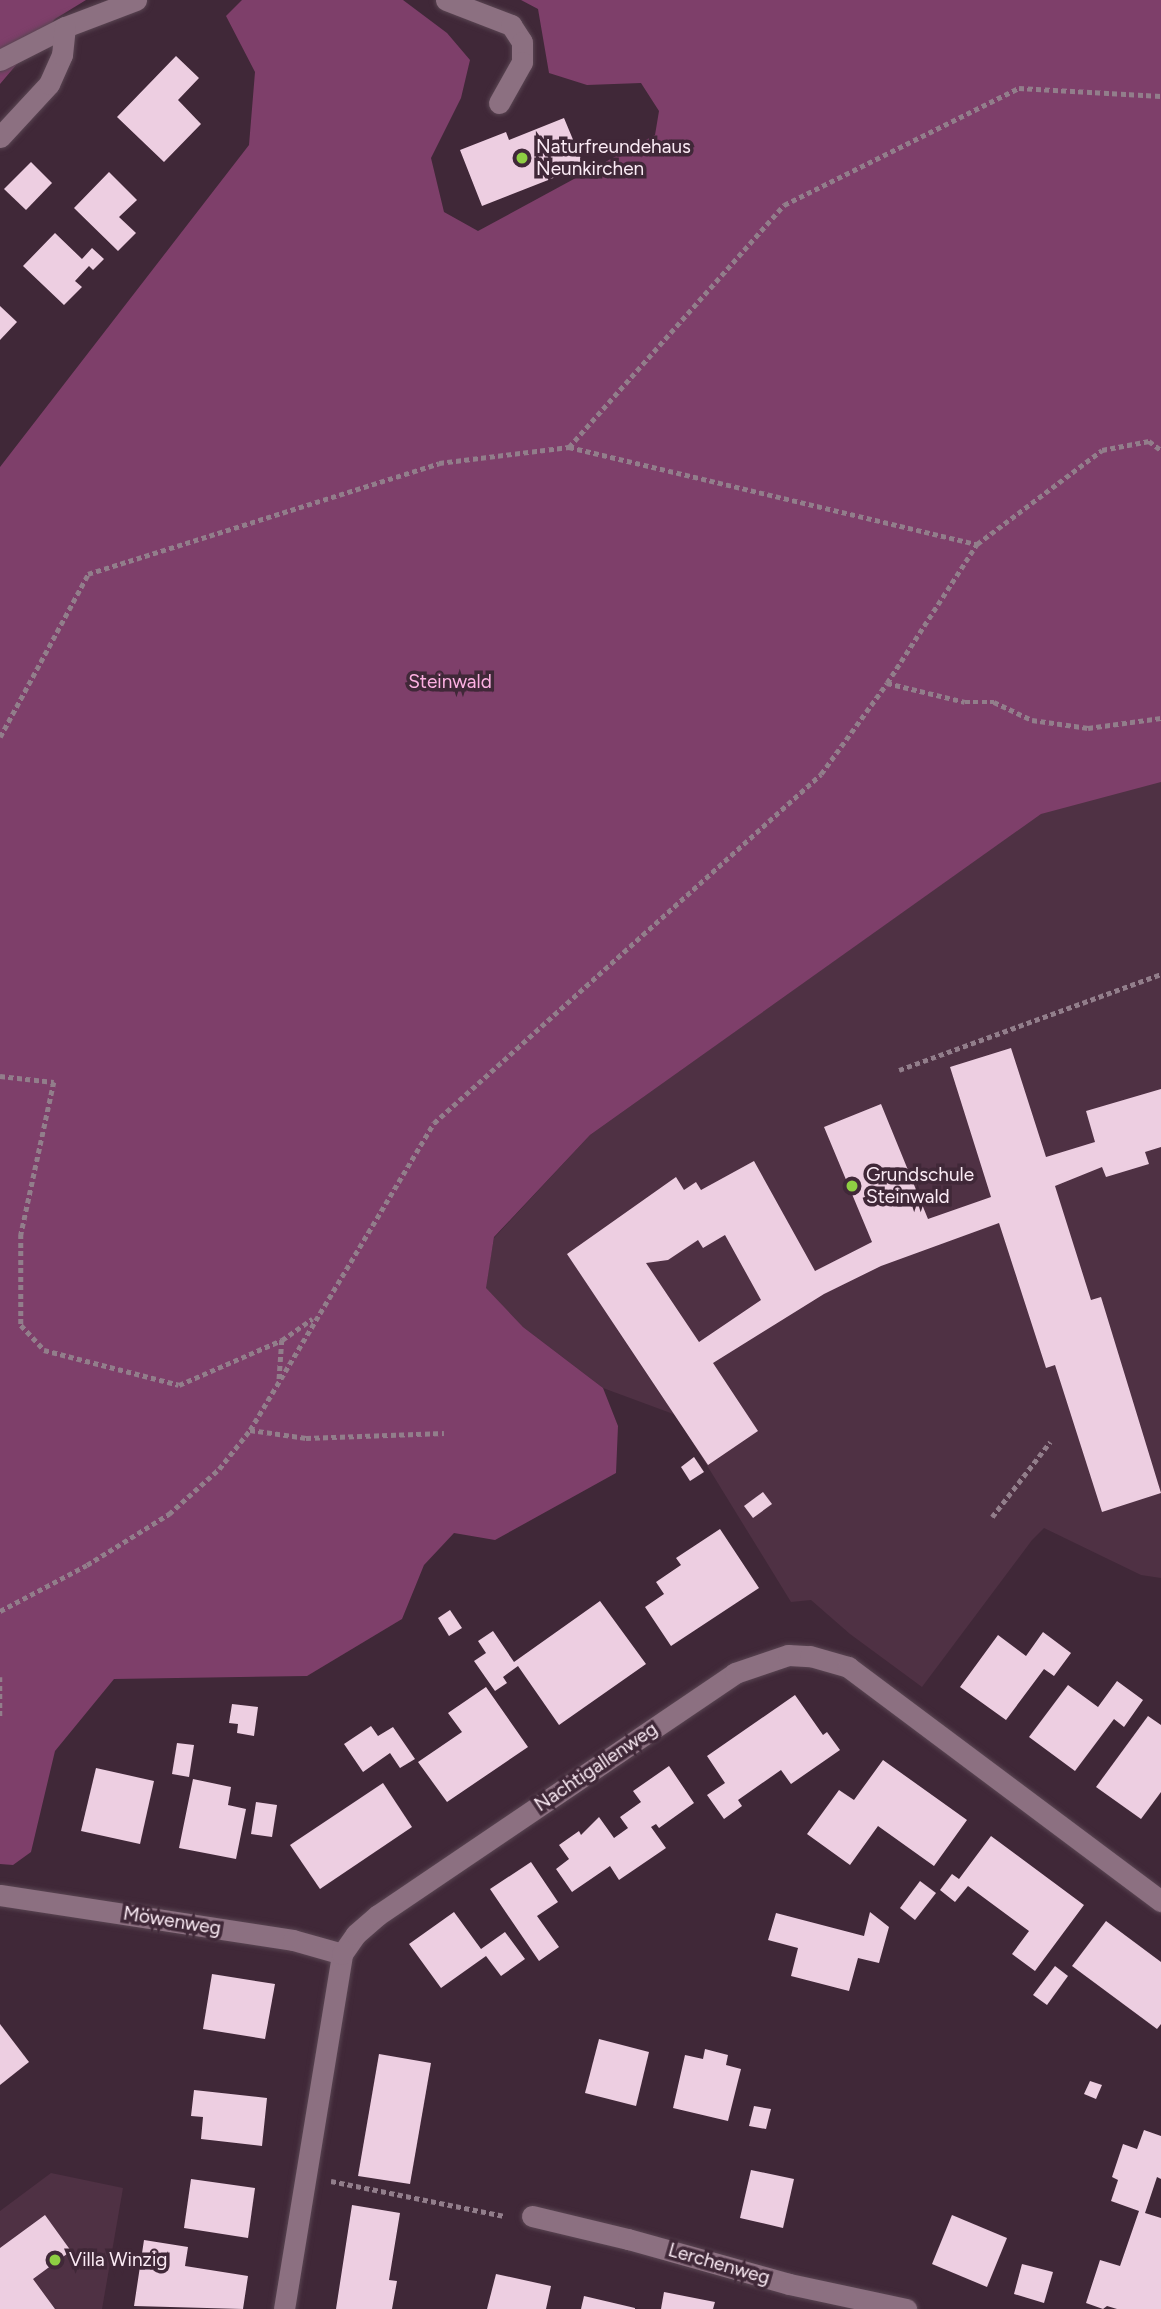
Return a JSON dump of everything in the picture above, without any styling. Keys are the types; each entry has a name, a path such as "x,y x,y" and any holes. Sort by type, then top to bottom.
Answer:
{"street":[{"path":"0,60 65,27 136,0"},
{"path":"446,0 511,25 522,42 522,62 499,103"},
{"path":"0,137 49,84 62,55 65,27"},
{"name":"Nachtigallenweg","path":"342,1954 356,1934 378,1915 735,1673 788,1655 810,1656 848,1667 1161,1901"},
{"name":"Möwenweg","path":"0,1895 293,1940 342,1954"},
{"path":"284,2309 342,1954"},
{"name":"Lerchenweg","path":"532,2216 789,2284 906,2309"}],"path":[{"path":"569,447 784,205 1018,88 1161,96"},
{"path":"0,1611 87,1566 169,1514 219,1469 250,1430 316,1316 435,1123 821,774 887,683 977,544 1102,450 1149,441 1161,450"},
{"path":"0,737 88,573 439,463 569,447 977,544"},
{"path":"887,683 964,702 994,702 1032,720 1088,728 1161,718"},
{"path":"899,1070 1161,974"},
{"path":"0,1076 54,1082 20,1234 20,1325 44,1350 179,1385 282,1340 316,1316"},
{"path":"278,1383 282,1340"},
{"path":"250,1430 306,1438 444,1433"},
{"path":"992,1517 1050,1442"},
{"path":"0,1677 0,1719"},
{"path":"306,2176 492,2216 532,2216"}],"shaded area":[{"name":"Grundschule Steinwald","path":"1158,780 1161,782 1161,1578 1141,1575 1044,1528 1032,1540 922,1687 850,1634 811,1600 791,1602 676,1415 603,1388 523,1327 485,1288 494,1238 590,1135 1041,813"},
{"name":"Villa Winzig","path":"51,2173 123,2188 102,2309 0,2309 0,2211"}],"green space":[{"path":"0,0 86,0 55,19 0,84"},
{"name":"Steinwald","path":"242,0 403,0 447,33 470,60 461,98 431,158 444,212 478,231 655,135 659,111 641,83 587,85 549,73 538,9 521,0 1161,0 1161,782 1041,814 590,1135 494,1237 486,1288 523,1327 603,1388 618,1426 616,1473 495,1540 454,1533 424,1565 402,1619 307,1676 114,1679 55,1751 31,1852 13,1865 0,1864 0,467 249,145 255,72 226,16"}],"building":[{"path":"176,56 199,78 178,100 201,124 164,162 117,117"},
{"name":"Naturfreundehaus Neunkirchen","path":"564,118 584,166 482,206 460,150 506,132 509,140"},
{"path":"31,162 52,183 26,210 4,189"},
{"path":"109,172 137,200 119,217 136,233 118,251 74,208"},
{"path":"55,233 82,259 92,248 104,259 93,270 89,266 75,281 82,287 64,305 23,266"},
{"path":"0,306 17,322 0,340"},
{"path":"1011,1048 1046,1157 1095,1142 1086,1111 1161,1089 1161,1147 1145,1152 1149,1164 1106,1177 1102,1167 1055,1186 1091,1300 1101,1297 1161,1493 1102,1512 1055,1365 1046,1368 999,1223 881,1266 824,1294 713,1363 758,1431 708,1465 567,1254 676,1177 684,1190 696,1182 701,1190 754,1161 815,1271 872,1242 824,1127 881,1104 928,1219 991,1197 950,1067","holes":["725,1235 761,1300 699,1342 646,1263 668,1260 698,1240 703,1248"]},
{"path":"694,1457 704,1472 690,1481 681,1467"},
{"path":"763,1492 772,1504 753,1518 744,1506"},
{"path":"720,1529 759,1588 671,1646 645,1607 664,1594 656,1582 681,1565 676,1558"},
{"path":"600,1601 646,1664 559,1725 518,1666 503,1677 507,1683 495,1691 474,1661 486,1653 478,1641 493,1631 514,1662"},
{"path":"450,1610 462,1628 449,1636 438,1618"},
{"path":"1043,1632 1071,1653 1054,1676 1044,1669 1006,1720 960,1687 998,1635 1026,1656"},
{"path":"1117,1681 1143,1700 1124,1727 1114,1719 1075,1771 1029,1737 1068,1685 1098,1707"},
{"path":"486,1687 528,1747 447,1802 418,1762 462,1732 448,1713"},
{"path":"795,1695 823,1735 827,1732 840,1750 791,1784 781,1770 738,1800 742,1806 724,1819 707,1795 725,1783 707,1756"},
{"path":"232,1704 258,1707 254,1736 237,1733 238,1724 229,1723"},
{"path":"1148,1716 1161,1725 1161,1792 1141,1819 1096,1787"},
{"path":"371,1726 378,1736 393,1727 415,1759 400,1768 390,1753 363,1772 344,1744"},
{"path":"177,1743 194,1745 189,1777 172,1774"},
{"path":"883,1760 967,1820 934,1866 878,1826 850,1865 807,1834 839,1790 854,1800"},
{"path":"669,1766 694,1803 659,1828 656,1824 651,1827 666,1848 619,1880 610,1866 572,1892 556,1869 569,1859 559,1845 579,1831 581,1835 599,1817 614,1838 628,1828 620,1817 641,1802 633,1791"},
{"path":"96,1768 154,1781 140,1844 81,1831"},
{"path":"193,1779 231,1787 228,1805 246,1809 236,1859 179,1848"},
{"path":"383,1783 412,1827 320,1889 290,1845"},
{"path":"256,1802 277,1805 272,1837 251,1834"},
{"path":"991,1836 1084,1905 1035,1971 1012,1954 1029,1931 968,1886 955,1902 940,1890 952,1874 959,1879"},
{"path":"531,1862 558,1902 537,1916 559,1947 539,1961 490,1889"},
{"path":"920,1881 936,1893 915,1920 900,1908"},
{"path":"454,1912 481,1949 505,1932 525,1959 501,1976 486,1956 441,1988 409,1944"},
{"path":"870,1912 889,1927 879,1963 858,1958 849,1991 791,1976 798,1948 768,1940 776,1913 864,1936"},
{"path":"1106,1921 1161,1962 1161,2024 1157,2029 1072,1966"},
{"path":"1055,1966 1068,1976 1047,2005 1033,1995"},
{"path":"212,1974 275,1984 265,2039 203,2029"},
{"path":"0,2024 29,2062 0,2085"},
{"path":"599,2039 649,2052 636,2106 585,2093"},
{"path":"705,2049 728,2055 726,2065 741,2069 728,2121 673,2108 685,2055 703,2059"},
{"path":"379,2054 431,2063 410,2184 358,2176"},
{"path":"1090,2081 1102,2085 1096,2099 1084,2094"},
{"path":"194,2090 267,2098 262,2146 201,2139 203,2117 191,2116"},
{"path":"754,2106 771,2109 766,2129 749,2126"},
{"path":"1144,2130 1161,2136 1161,2179 1157,2177 1145,2213 1161,2218 1161,2309 1117,2309 1107,2306 1103,2309 1086,2303 1100,2260 1120,2266 1139,2211 1111,2201 1118,2180 1112,2177 1123,2144 1137,2149"},
{"path":"751,2170 794,2179 783,2228 740,2218"},
{"path":"191,2179 255,2188 248,2238 184,2228"},
{"path":"352,2205 400,2213 389,2280 397,2281 392,2309 336,2309"},
{"path":"45,2215 71,2251 33,2279 55,2309 0,2309 0,2248"},
{"path":"952,2215 1007,2238 987,2287 932,2264"},
{"path":"144,2240 188,2247 185,2266 248,2276 243,2309 134,2306"},
{"path":"1022,2264 1053,2272 1044,2303 1014,2294"},
{"path":"496,2274 551,2286 546,2309 487,2309"},
{"path":"664,2292 715,2302 713,2309 661,2309"},
{"path":"584,2296 635,2308 635,2309 581,2309"}],"place":[{"name":"Naturfreundehaus Neunkirchen","path":"522,158"},
{"name":"Grundschule Steinwald","path":"852,1186"},
{"name":"Villa Winzig","path":"55,2260"}]}
